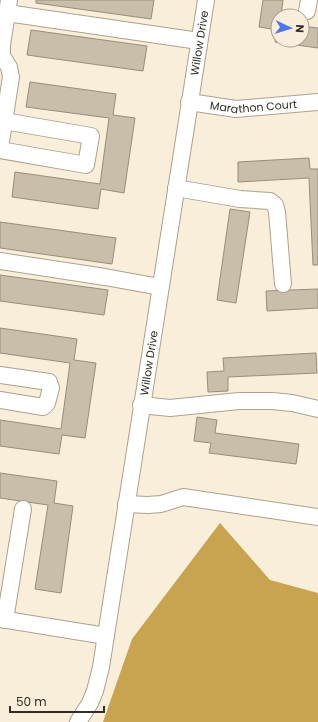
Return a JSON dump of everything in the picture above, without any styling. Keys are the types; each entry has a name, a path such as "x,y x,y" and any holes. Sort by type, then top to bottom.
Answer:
{"street":[{"name":"Willow Drive","path":"78,722 90,703 101,667 141,405 206,0"},
{"path":"4,121 91,136 86,165 0,149 4,121 11,77 9,67 2,56 8,6 199,41"},
{"name":"Marathon Court","path":"189,102 236,109 318,102"},
{"path":"176,188 240,199 270,201 275,206 277,212 284,284"},
{"path":"0,261 160,287"},
{"path":"0,375 49,382 51,388 47,403 43,407 0,400"},
{"path":"141,405 170,408 239,401 272,401 292,403 318,410"},
{"path":"126,504 161,504 183,497 318,517"},
{"path":"23,509 3,620 106,636"}],"shaded area":[{"path":"220,523 270,580 318,593 318,722 103,722 132,639"}],"building":[{"path":"36,0 154,0 151,19 36,3"},
{"path":"263,0 283,0 282,8 270,8 270,29 259,27"},
{"path":"310,27 318,28 318,48 310,47"},
{"path":"31,30 147,46 143,71 27,55"},
{"path":"30,82 116,94 113,115 135,118 124,193 101,189 98,209 12,197 15,172 100,184 109,118 26,107"},
{"path":"309,158 310,169 318,169 318,265 313,265 309,178 238,182 238,162"},
{"path":"230,209 250,212 236,303 217,300"},
{"path":"0,222 116,238 112,264 0,248"},
{"path":"0,275 108,290 104,315 0,301"},
{"path":"318,289 318,308 267,311 266,291"},
{"path":"0,328 77,339 74,360 96,363 85,438 62,435 59,454 0,446 0,420 61,429 70,363 0,353"},
{"path":"316,353 317,373 228,377 228,391 208,392 207,372 224,371 223,358"},
{"path":"197,417 217,420 215,433 299,444 296,464 209,453 211,443 194,441"},
{"path":"0,473 57,481 54,503 73,506 61,593 35,589 48,505 0,498"}]}
